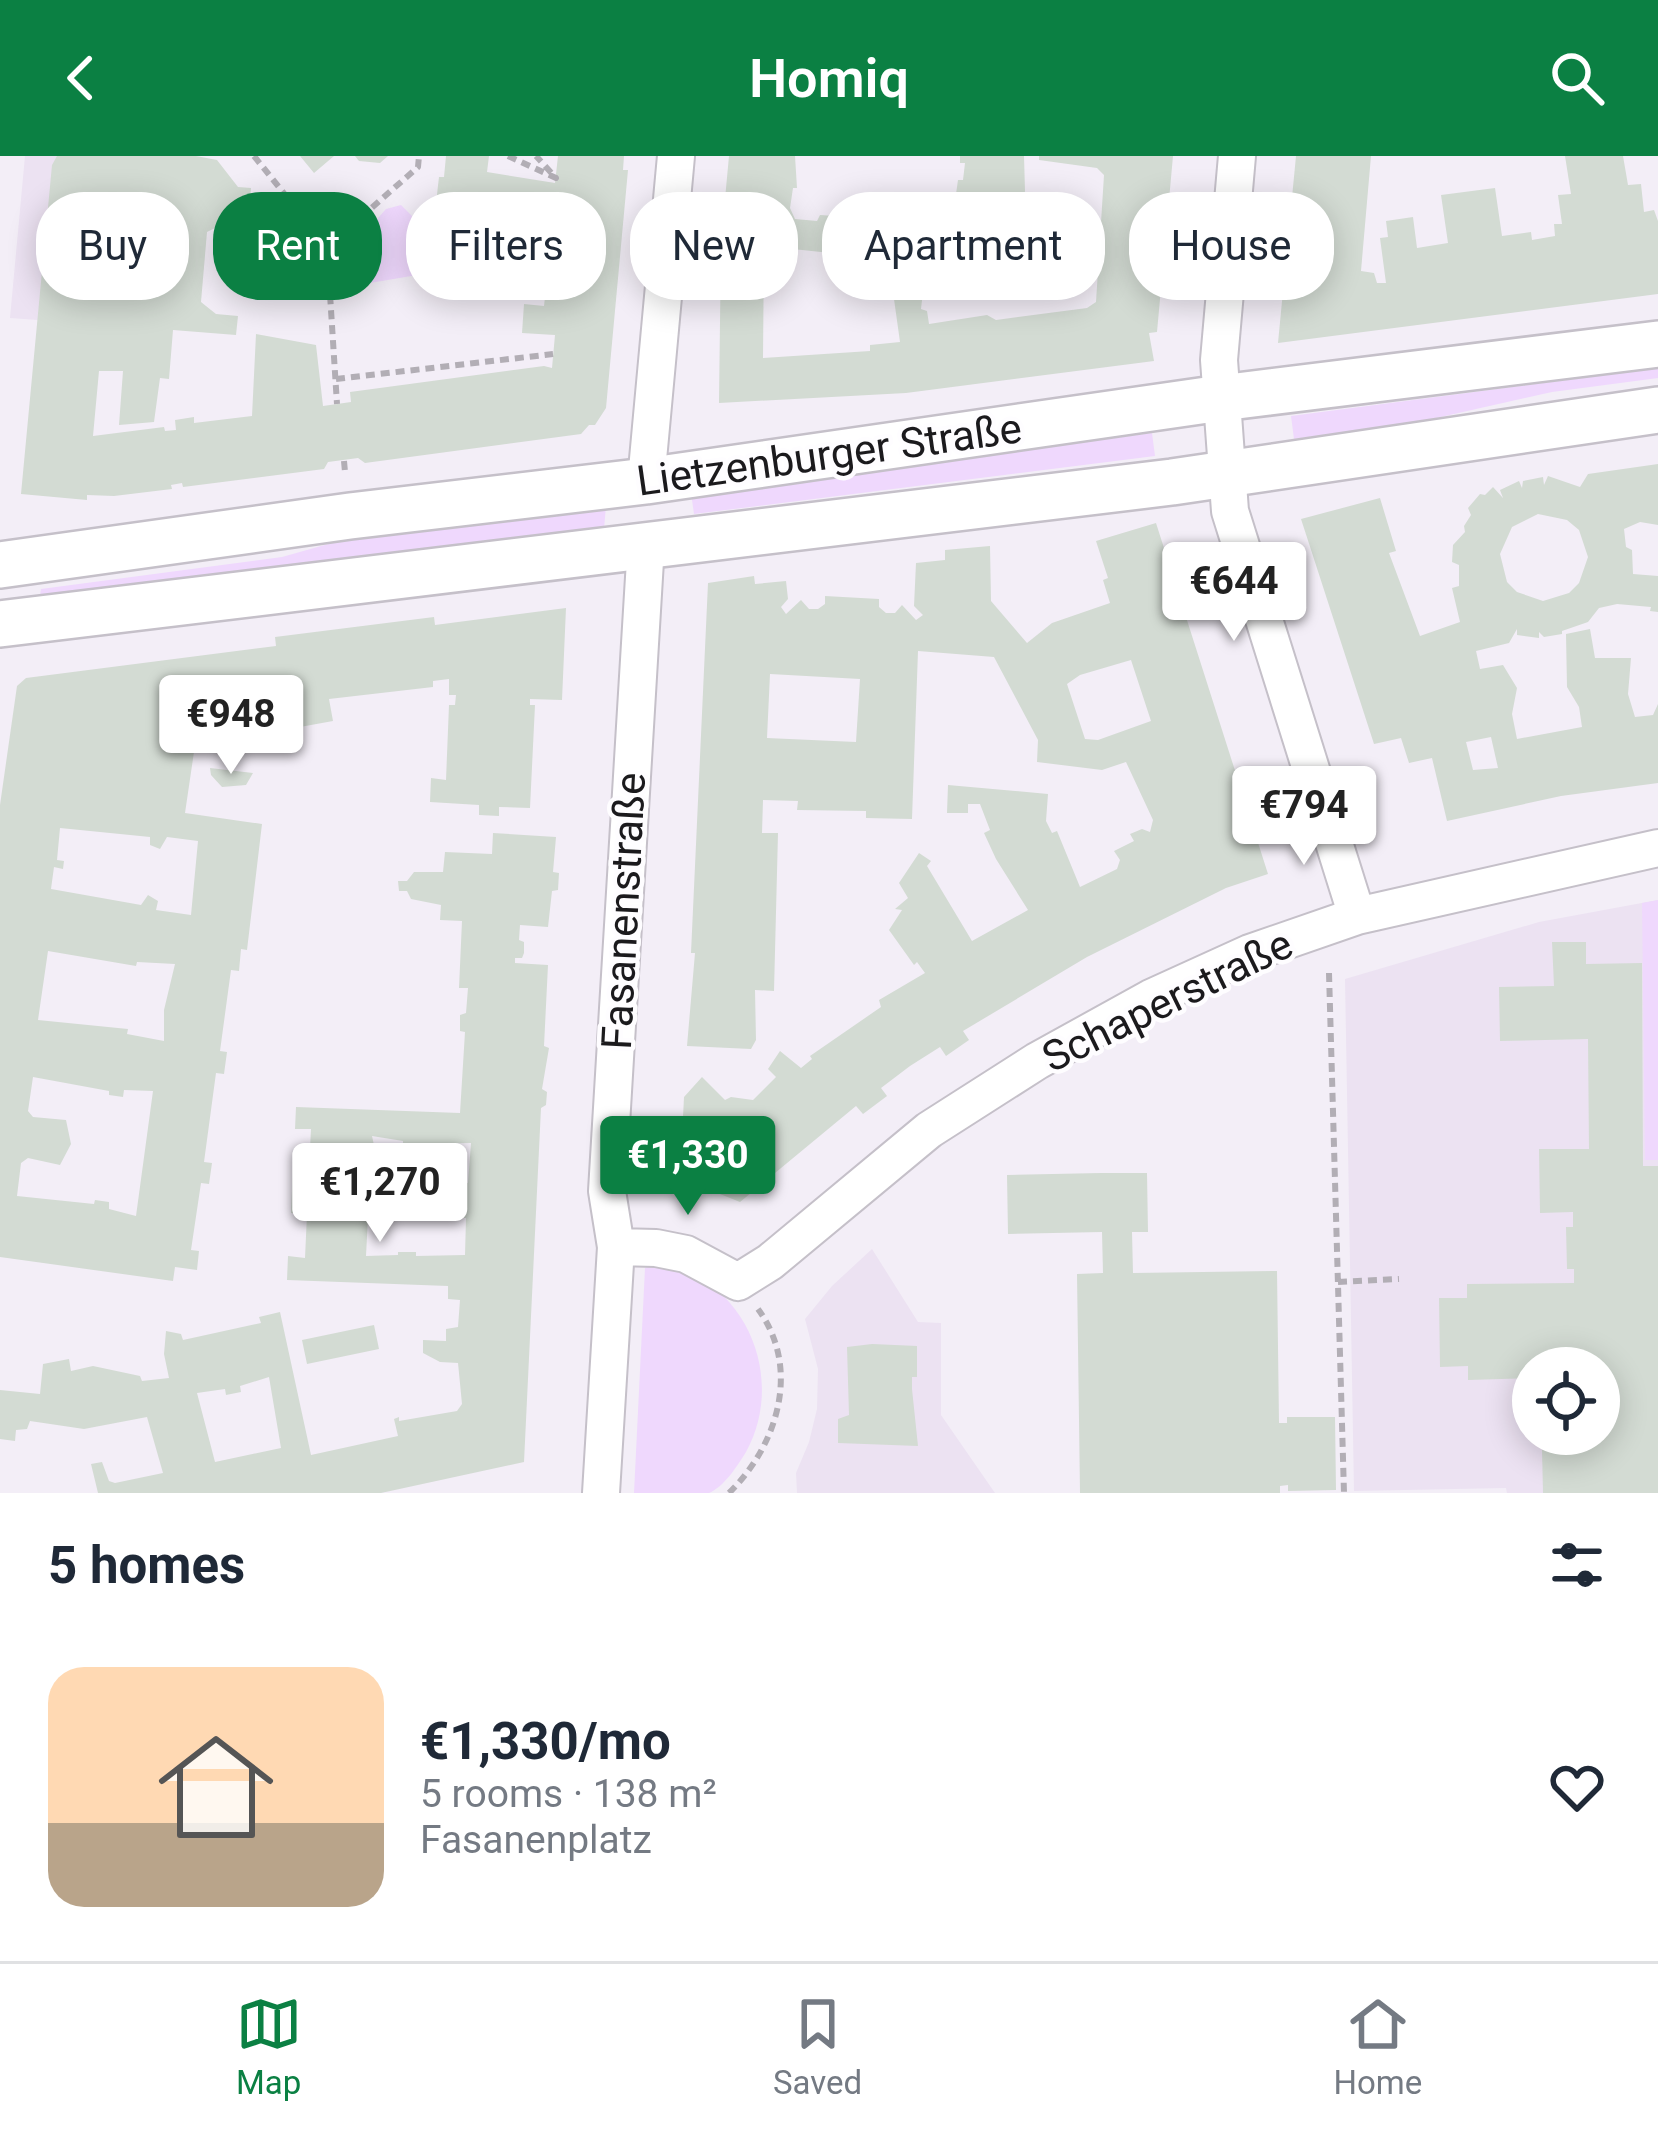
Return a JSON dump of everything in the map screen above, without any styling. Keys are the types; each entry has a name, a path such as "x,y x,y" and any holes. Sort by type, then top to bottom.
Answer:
{"main road":[{"name":"Lietzenburger Straße","path":"0,565 646,481 1221,398 1658,344"},
{"name":"Lietzenburger Straße","path":"0,624 1227,473 1658,410"}],"street":[{"path":"646,481 676,156"},
{"path":"1237,156 1219,360 1230,512 1357,916"},
{"name":"Fasanenstraße","path":"601,1493 616,1246 607,1191 646,544"},
{"name":"Schaperstraße","path":"738,1282 770,1262 929,1130 1037,1061 1191,980 1250,953 1357,916 1658,848"},
{"path":"616,1246 686,1254 738,1282"}],"path":[{"path":"254,156 283,192"},
{"path":"382,199 418,167 419,156"},
{"path":"508,156 556,178 536,156"},
{"path":"331,300 337,404"},
{"path":"336,379 553,354"},
{"path":"344,461 345,472"},
{"path":"1329,973 1344,1493"},
{"path":"1338,1282 1399,1279"},
{"path":"730,1493 766,1448 780,1390 779,1361 764,1318 738,1282"}],"shaded area":[{"path":"25,156 126,156 122,192 36,192 36,300 110,300 107,325 10,318"},
{"path":"401,205 406,210 406,277 382,281 382,214"},
{"path":"1658,368 1658,378 1552,392 1423,421 1294,439 1291,416"},
{"path":"1152,433 1155,456 694,514 691,493"},
{"path":"606,506 604,529 39,602 41,589 282,557 346,539"},
{"path":"1658,900 1658,1493 1507,1493 1506,1488 1354,1491 1345,979 1539,922"},
{"path":"1658,900 1658,1160 1645,1160 1642,903"},
{"path":"872,1249 918,1322 941,1323 941,1415 995,1493 797,1493 796,1473 817,1409 818,1369 805,1319"},
{"path":"661,1263 692,1273 717,1290 735,1309 757,1353 761,1403 756,1428 735,1469 709,1493 634,1493 645,1268"}],"building":[{"path":"57,156 196,156 217,160 238,187 251,188 251,192 213,192 213,229 207,232 201,302 216,314 238,316 236,335 173,330 169,379 160,378 154,422 119,425 123,371 99,371 93,436 164,427 165,431 176,430 175,420 194,417 194,423 252,416 256,334 316,345 323,406 351,402 350,392 552,368 555,335 522,333 524,304 606,300 606,192 437,192 446,156 489,156 487,172 555,183 558,156 624,156 623,170 628,170 606,408 595,425 581,434 365,463 358,458 328,462 324,469 183,487 182,483 171,485 172,489 114,496 87,495 87,500 21,494 39,300 189,300 189,192 49,192"},
{"path":"300,156 334,156 314,173"},
{"path":"355,156 388,156 380,163 359,161"},
{"path":"729,156 795,156 797,188 792,192 726,192"},
{"path":"960,156 1024,156 1025,191 956,192 965,163 960,163"},
{"path":"1039,156 1173,156 1170,192 1129,192 1129,300 1160,300 1157,332 1149,333 1154,361 906,393 719,403 720,300 764,300 763,358 870,351 870,345 900,342 894,300 922,300 929,324 1087,308 1096,300 1105,300 1104,175 1097,168 1039,160"},
{"path":"1296,156 1371,156 1361,271 1374,273 1377,283 1386,283 1380,238 1388,237 1386,221 1413,217 1417,248 1448,243 1441,195 1495,188 1502,236 1531,232 1532,240 1555,236 1554,224 1562,224 1558,195 1571,194 1565,156 1623,156 1628,185 1641,184 1644,212 1654,210 1658,221 1658,294 1278,343 1282,300 1334,300 1334,192 1293,192"},
{"path":"820,215 822,252 798,250 798,219 817,221"},
{"path":"1658,464 1658,525 1640,522 1624,529 1626,547 1632,550 1633,574 1658,576 1658,612 1617,604 1599,608 1588,622 1562,634 1544,637 1539,632 1539,638 1517,635 1517,629 1509,643 1476,651 1480,669 1503,665 1517,688 1512,714 1517,739 1582,727 1579,707 1567,687 1566,634 1590,629 1595,658 1631,658 1628,694 1635,717 1653,715 1658,704 1658,783 1561,796 1447,821 1432,758 1409,763 1401,738 1374,744 1301,519 1380,498 1396,551 1389,553 1420,636 1460,622 1452,588 1459,586 1453,545 1465,532 1471,515 1468,508 1480,494 1493,487 1503,498 1500,490 1519,481 1522,488 1523,481 1543,477 1544,485 1548,476 1580,487 1588,474","holes":["1538,514 1567,520 1579,530 1588,557 1579,583 1569,593 1543,601 1517,592 1507,582 1500,554 1512,527","1491,737 1498,768 1473,770 1466,742"]},
{"path":"1156,523 1268,874 1226,888 1087,957 963,1031 969,1040 946,1056 940,1047 910,1066 881,1088 887,1096 863,1114 856,1106 740,1202 680,1178 684,1097 702,1077 725,1100 753,1100 776,1077 768,1069 780,1051 801,1068 810,1056 881,1007 879,1000 925,973 889,930 902,910 895,909 908,898 899,883 919,853 931,861 927,866 972,941 1028,910 984,833 990,830 980,804 968,804 968,813 947,813 948,785 1048,794 1046,821 1052,833 1057,831 1080,887 1117,869 1120,860 1114,851 1134,841 1130,834 1142,829 1150,832 1153,820 1126,762 1102,770 1037,762 1038,740 994,657 918,651 912,819 866,818 866,811 797,810 798,801 763,800 762,833 778,833 774,991 755,990 756,1040 751,1049 687,1046 695,953 691,953 708,583 754,576 755,584 786,581 788,599 781,607 786,614 801,600 809,609 818,609 825,604 825,596 879,599 886,613 895,613 902,605 916,620 923,615 914,606 916,563 945,560 945,550 990,546 991,601 1027,643 1052,623 1110,603 1096,541","holes":["1131,660 1151,721 1098,740 1085,739 1067,684 1080,675","770,674 860,679 856,742 767,738"]},
{"path":"566,608 562,700 530,699 530,705 535,705 530,808 499,807 499,816 479,815 479,805 430,802 431,778 446,780 449,705 455,705 456,695 449,695 449,679 433,681 433,687 329,699 333,721 300,727 238,735 235,712 199,718 185,813 262,824 247,950 241,949 239,971 231,970 220,1051 227,1052 224,1074 216,1073 204,1162 212,1163 209,1184 201,1183 191,1250 199,1251 197,1270 175,1267 173,1281 0,1257 0,805 17,686 26,678 276,646 275,637 434,617 435,625","holes":["60,828 150,837 150,845 160,849 167,837 198,841 191,915 156,910 158,901 148,895 141,905 51,889 54,867 63,869 64,861 57,860","48,951 136,966 137,962 175,964 164,1010 164,1041 127,1034 128,1029 38,1020","33,1077 123,1097 124,1090 153,1091 136,1216 109,1209 109,1202 17,1196 21,1163 28,1158 60,1165 71,1144 66,1120 33,1117 28,1111"]},
{"path":"210,768 253,773 246,785 222,787"},
{"path":"493,833 556,837 553,872 559,873 558,890 552,891 548,927 520,925 524,953 515,958 515,963 548,965 544,1046 549,1048 542,1089 547,1092 546,1105 541,1108 524,1462 381,1493 98,1493 91,1464 102,1462 109,1481 115,1483 163,1473 147,1417 84,1429 30,1421 27,1429 16,1430 15,1441 0,1439 0,1390 40,1394 43,1364 69,1359 71,1371 93,1366 140,1376 142,1381 169,1378 166,1331 181,1334 183,1340 261,1323 259,1317 280,1312 311,1455 398,1436 394,1419 399,1417 399,1421 457,1411 462,1404 458,1363 440,1362 423,1353 423,1340 446,1341 446,1329 458,1327 460,1300 448,1299 448,1286 287,1280 288,1256 305,1258 307,1214 291,1213 293,1169 309,1169 311,1129 295,1129 296,1107 460,1113 465,1032 460,1031 460,1015 466,1013 468,988 459,988 462,921 440,920 441,905 411,899 407,891 399,891 398,881 407,881 414,872 443,872 445,852 492,854","holes":["372,1136 403,1144 471,1143 468,1183 459,1182 457,1217 466,1218 465,1255 398,1252 366,1256 371,1158 377,1159","269,1377 281,1448 215,1462 197,1393 241,1392 240,1386"]},
{"path":"1552,942 1586,942 1586,964 1642,963 1643,1166 1658,1166 1658,1493 1543,1493 1542,1455 1620,1455 1620,1347 1512,1347 1512,1379 1468,1380 1468,1366 1440,1367 1439,1298 1467,1298 1467,1284 1574,1283 1574,1269 1567,1269 1566,1227 1573,1227 1573,1212 1540,1213 1539,1149 1589,1149 1588,1039 1500,1041 1499,987 1554,986"},
{"path":"1147,1173 1148,1232 1132,1232 1133,1273 1277,1271 1279,1423 1287,1423 1287,1417 1335,1417 1336,1490 1288,1491 1288,1485 1280,1486 1280,1493 1080,1493 1077,1274 1103,1273 1102,1232 1008,1234 1007,1175"},
{"path":"374,1325 379,1349 307,1364 302,1340"},
{"path":"917,1346 912,1389 918,1446 838,1443 838,1419 849,1415 847,1347"}]}
